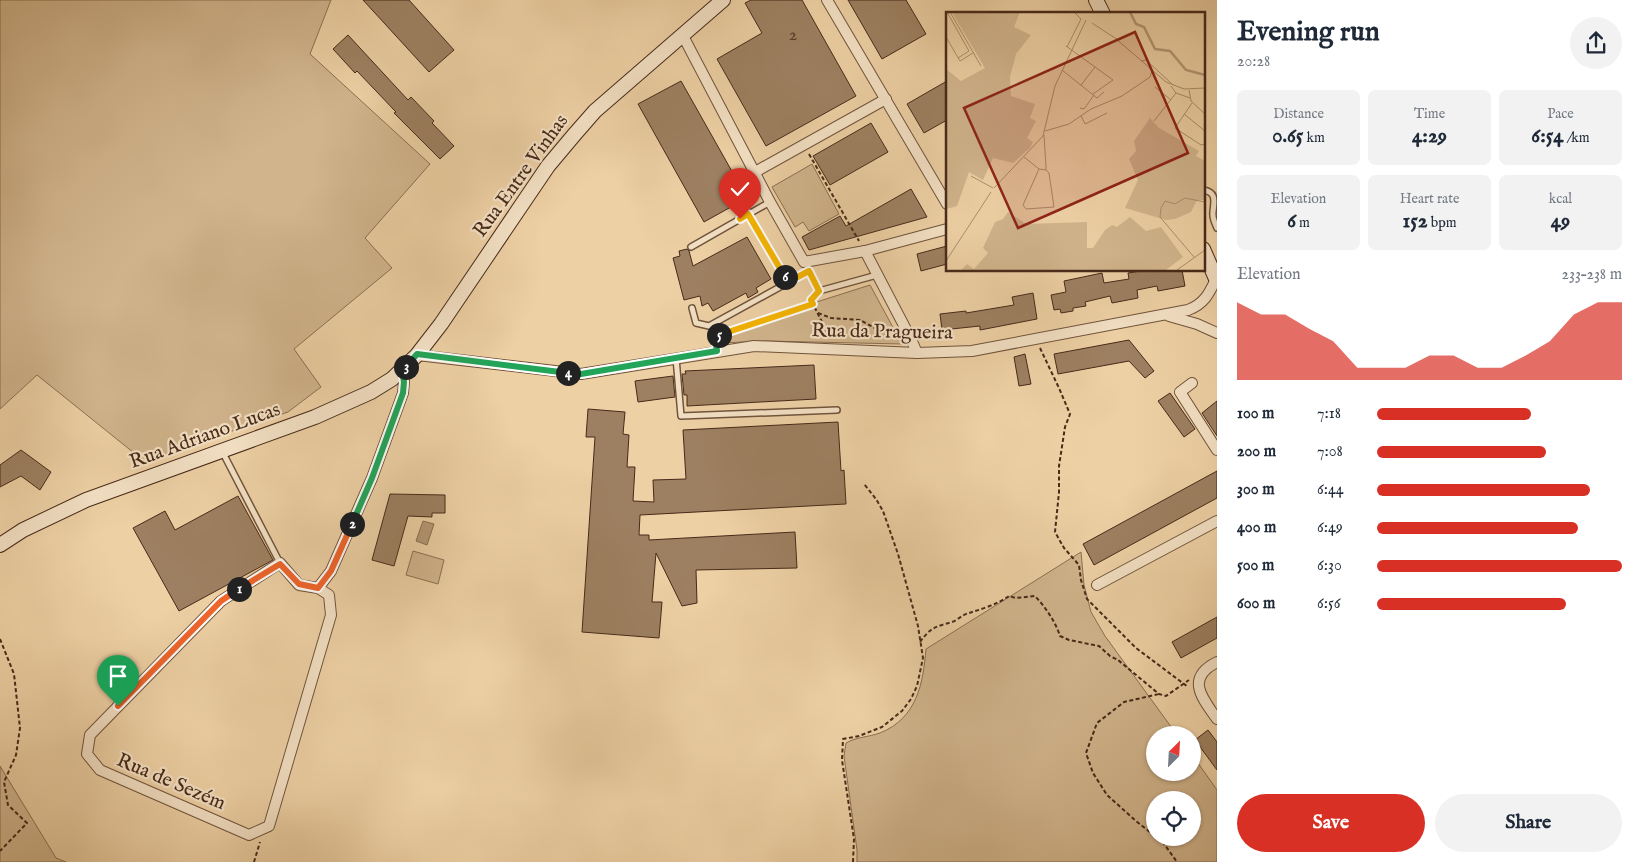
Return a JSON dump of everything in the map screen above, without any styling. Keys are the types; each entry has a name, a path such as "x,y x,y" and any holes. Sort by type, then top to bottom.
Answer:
{"street":[{"name":"Rua Entre Vinhas","path":"417,354 441,324 554,158 595,111 723,0"},
{"path":"827,0 946,202"},
{"path":"1096,0 1102,12"},
{"path":"682,34 756,172 770,202 806,266 946,229"},
{"path":"756,172 886,99"},
{"path":"864,250 917,353"},
{"path":"1204,251 1216,280"},
{"name":"Rua da Pragueira","path":"417,354 581,374 754,346 917,353 972,351 1188,310 1198,306 1209,294 1216,280"},
{"name":"Rua da Pragueira","path":"1165,315 1197,324 1217,333"},
{"name":"Rua Adriano Lucas","path":"0,545 23,530 86,500 344,405 392,379 417,354"},
{"path":"318,588 331,571 372,478 403,393 402,370"},
{"path":"1192,383 1180,392 1217,450"},
{"path":"1097,585 1217,521"},
{"path":"260,830 270,826 331,615 329,595 318,588 299,584 280,564"},
{"name":"Rua de Sezém","path":"260,830 249,835 108,774 100,770 86,754 90,735 221,601 280,564"},
{"path":"1217,662 1210,665 1203,673 1198,688 1200,696 1217,719"}],"lane":[{"path":"1204,190 1210,191 1214,195 1213,213 1217,228"},
{"path":"691,247 770,202"},
{"path":"748,214 788,282"},
{"path":"692,308 696,323 708,326 788,282 806,266 819,291 877,275"},
{"path":"676,358 681,416 837,410"},
{"path":"222,451 280,564"}],"path":[{"path":"804,145 864,250"},
{"path":"819,291 811,300 835,349"},
{"path":"717,351 715,337 813,304"},
{"path":"818,314 831,318 860,320 895,340 911,339"},
{"path":"1036,339 1060,388 1070,414 1065,427 1059,466 1059,492 1055,532 1064,548 1079,565 1081,580 1087,598 1136,648 1200,696"},
{"path":"853,862 854,839 842,760 843,739 859,736 882,727 902,711 911,699 917,686 922,658 918,626 898,554 883,511 864,484"},
{"path":"920,642 927,632 938,625 952,622 1009,596 1016,598 1035,596 1052,617 1060,636 1069,640 1099,646 1159,694 1166,696 1190,680"},
{"path":"0,639 14,674 20,728 16,755 4,782 8,805 27,823 0,851"},
{"path":"1146,829 1108,795 1093,773 1086,753 1097,723 1124,702 1159,694"},
{"path":"254,862 260,846 260,830"},
{"path":"1165,846 1177,862"}],"shaded area":[{"path":"0,0 331,0 310,54 430,164 365,238 392,268 294,349 321,387 288,412 144,461 37,375 0,409"},
{"path":"812,164 839,214 809,231 803,222 795,227 772,187"},
{"path":"870,285 902,344 767,341 719,343 716,334"},
{"path":"423,521 434,524 427,545 416,541"},
{"path":"413,551 444,560 438,584 406,575"},
{"path":"1081,552 1084,585 1091,612 1105,636 1170,726 1146,726 1146,781 1201,781 1201,767 1217,790 1217,862 857,862 844,756 846,743 854,739 880,733 892,727 910,709 916,698 923,675 926,649"},
{"path":"0,766 56,858 66,862 0,862"}],"building":[{"path":"363,0 409,0 454,50 429,72"},
{"path":"751,0 802,0 856,96 766,146 717,59 762,33 745,3"},
{"path":"848,0 906,0 926,34 882,59"},
{"path":"348,35 408,100 411,97 434,121 432,123 454,146 440,159 394,113 396,112 357,71 355,73 333,49"},
{"path":"681,81 747,198 704,222 638,104"},
{"path":"946,82 946,121 924,133 907,104"},
{"path":"871,123 888,152 830,185 813,156"},
{"path":"911,189 927,217 809,250 802,237 840,216 846,226"},
{"path":"747,237 771,279 756,288 758,292 748,298 746,293 713,311 708,303 702,306 700,296 684,300 673,258 680,256 679,251 687,249 689,251 693,266"},
{"path":"946,246 946,264 921,271 917,254"},
{"path":"1141,271 1182,271 1185,286 1158,291 1157,286 1137,290 1138,298 1112,303 1110,296 1085,302 1086,306 1073,308 1073,311 1061,313 1060,309 1054,310 1051,295 1066,292 1064,281 1102,273 1104,283 1129,279 1128,273"},
{"path":"1033,293 1037,319 980,330 980,326 942,330 940,314 966,311 966,313 1014,305 1012,297"},
{"path":"1129,340 1154,371 1145,378 1129,361 1058,374 1054,354"},
{"path":"1025,354 1031,384 1019,386 1014,357"},
{"path":"814,365 816,399 687,406 687,395 684,395 682,374 686,374 685,371"},
{"path":"673,376 675,397 638,402 635,381"},
{"path":"1170,393 1195,429 1184,437 1158,401"},
{"path":"1217,401 1217,436 1202,413"},
{"path":"588,409 625,412 623,434 629,435 627,467 635,467 633,501 654,502 653,480 686,479 683,430 838,422 841,471 844,470 846,504 640,515 639,535 649,535 649,540 795,532 797,568 696,570 697,603 682,606 656,553 652,602 662,602 659,638 582,632 595,437 586,437"},
{"path":"21,450 51,472 40,490 21,476 0,487 0,465"},
{"path":"1217,471 1217,498 1094,565 1083,544"},
{"path":"390,494 445,495 445,513 432,513 432,517 408,516 394,566 372,560"},
{"path":"238,496 273,560 179,611 133,528 165,511 175,530"},
{"path":"1217,617 1217,638 1181,658 1172,642"},
{"path":"1208,730 1217,742 1217,770 1201,748 1201,735"}],"route":[{"path":"118,706 221,601 280,564 299,584 318,588 331,571 372,478 403,393 402,370 417,354 581,374 717,351 715,337 813,304 811,300 819,291 809,271 788,282 748,214 740,219"}]}
